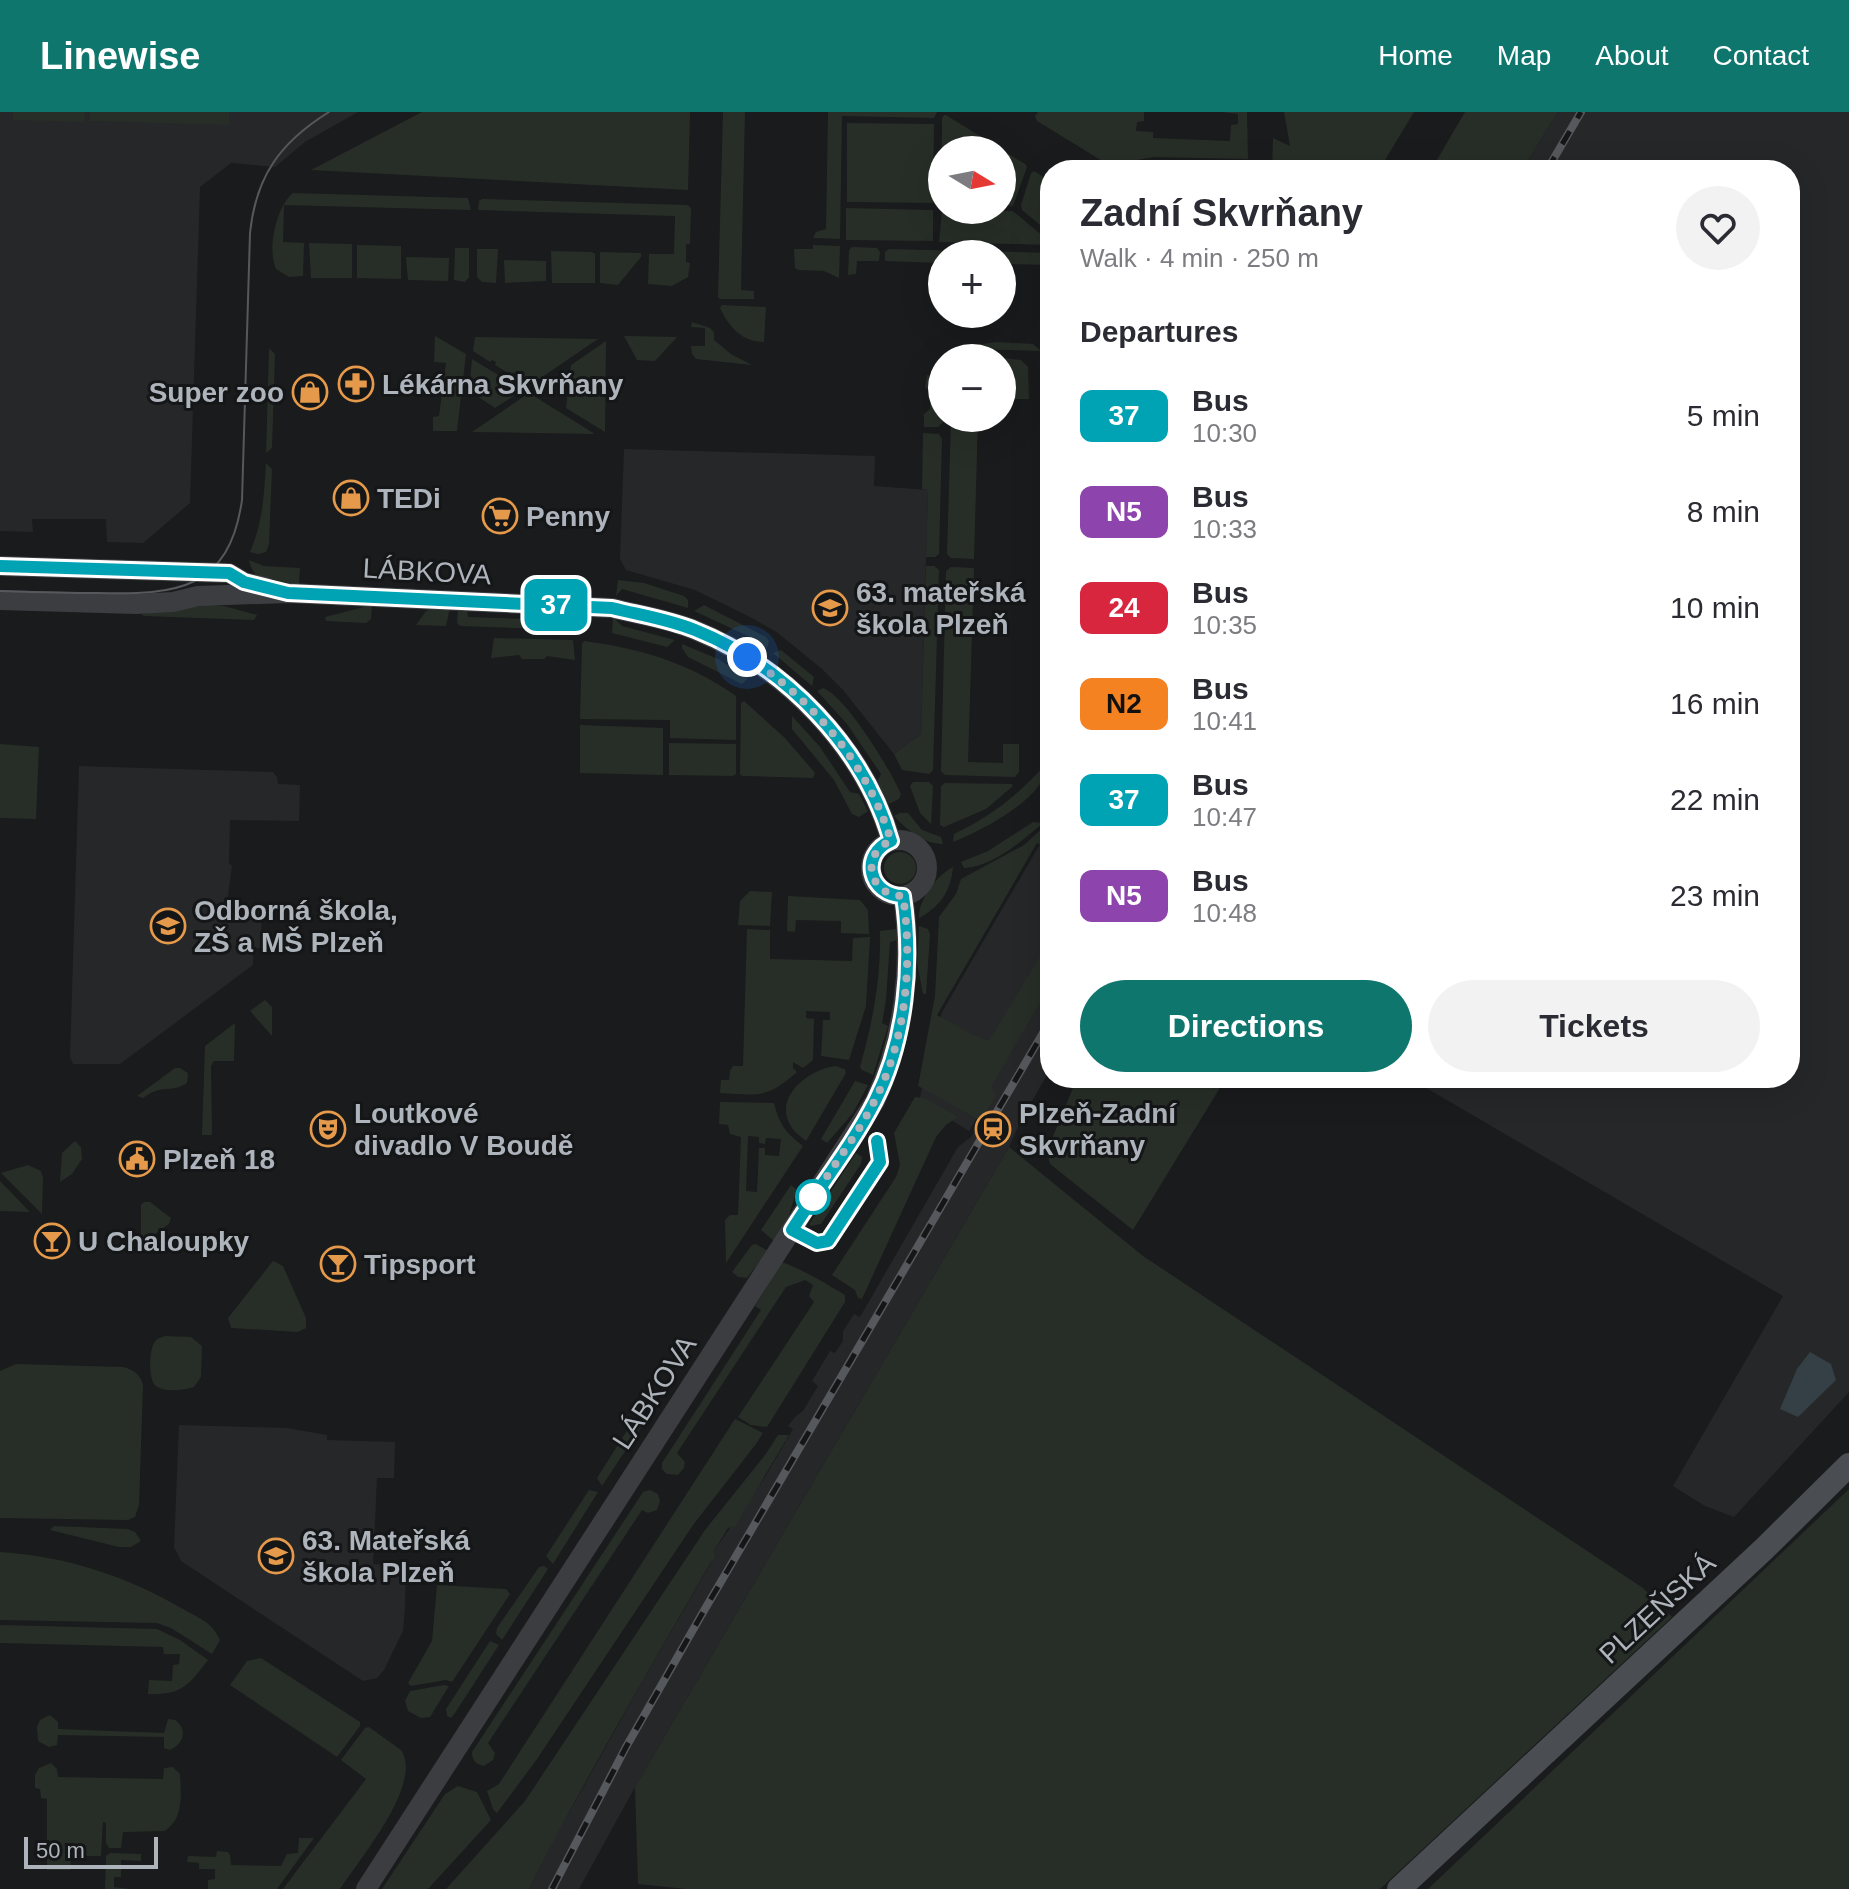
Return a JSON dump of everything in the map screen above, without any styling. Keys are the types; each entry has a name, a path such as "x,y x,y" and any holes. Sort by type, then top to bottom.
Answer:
{"main road":[{"name":"PLZEŇSKÁ","path":"1399,1889 1764,1549 1849,1465"}],"street":[{"name":"LÁBKOVA","path":"0,566 229,573 244,582 288,593"},
{"name":"LÁBKOVA","path":"0,600 136,604 173,602 198,596 288,593 612,608 657,617 730,646 794,691 845,750 866,784 891,841"},
{"path":"903,840 915,844 928,864 922,885 903,896 882,891 871,872 875,852 891,841 903,840"},
{"name":"LÁBKOVA","path":"366,1889 875,1101 894,1055 901,1023 907,923 903,896"}],"shaded area":[{"path":"0,112 358,112 305,142 275,167 231,163 200,187 190,503 143,543 107,542 106,519 32,519 33,532 0,531"},
{"path":"13,112 85,112 84,122 13,120"},
{"path":"90,112 229,112 229,125 90,121"},
{"path":"422,112 690,112 688,190 311,170"},
{"path":"723,112 745,112 741,290 754,291 754,299 718,297"},
{"path":"828,112 937,112 934,118 842,116 840,239 813,238 816,232 826,229"},
{"path":"1038,112 1144,112 1144,121 1137,122 1136,131 1153,132 1153,138 1230,141 1231,125 1238,124 1238,114 1222,112 1247,112 1248,159 1154,157 1101,160 1037,121 1035,116"},
{"path":"1284,112 1414,112 1385,160 1272,160 1273,138 1290,146"},
{"path":"1465,112 1558,112 1528,160 1437,160"},
{"path":"1558,112 1849,112 1849,1392 1734,1517 1705,1506 1673,1486 1783,1296 1426,1088 1800,1088 1800,160 1528,160"},
{"path":"946,115 980,136 942,136 942,118"},
{"path":"847,123 934,124 934,136 928,136 928,203 847,202"},
{"path":"1016,158 1027,167 1016,198"},
{"path":"1034,171 1040,175 1040,225 1022,210 1021,205"},
{"path":"293,193 468,198 471,210 284,205 283,242 304,243 303,276 289,277 276,269 272,251 278,218 282,208 287,199"},
{"path":"482,199 687,205 691,208 690,244 686,244 686,262 690,263 688,277 672,286 648,284 649,254 674,254 675,216 478,210"},
{"path":"846,208 928,210 928,224 933,224 933,240 928,241 846,240"},
{"path":"1016,214 1040,234 1040,245 1016,244 1016,240 939,240 941,224 1016,224"},
{"path":"309,243 352,244 352,278 311,278"},
{"path":"357,245 401,246 401,279 357,278"},
{"path":"813,245 840,246 839,278 824,271 795,268 794,249 813,249"},
{"path":"852,247 877,248 879,261 857,261 856,274 848,275 849,250"},
{"path":"455,248 469,248 469,277 465,282 454,280"},
{"path":"477,249 498,249 496,283 482,282 477,277"},
{"path":"889,249 928,250 928,263 885,261 885,252"},
{"path":"551,251 595,254 595,283 552,283"},
{"path":"600,252 641,253 641,257 618,285 600,283"},
{"path":"1016,252 1040,253 1040,265 1016,264"},
{"path":"406,257 449,258 448,281 408,280"},
{"path":"504,260 546,261 546,281 505,283"},
{"path":"722,305 766,307 764,342 737,332 720,308"},
{"path":"692,322 710,328 714,332 714,340 752,365 696,359 691,346 705,346 705,328 691,327"},
{"path":"435,336 466,354 457,431 433,431 433,417 439,416 446,363 434,362"},
{"path":"624,336 677,337 655,361 637,360"},
{"path":"475,337 598,339 529,386 516,378 517,375 511,375 495,365 496,362 490,362 473,351"},
{"path":"606,341 605,432 566,408 571,365"},
{"path":"996,342 1033,344 1040,351 1016,350 1016,344 983,344"},
{"path":"269,348 275,354 272,448 266,453"},
{"path":"472,359 523,390 495,408 469,391"},
{"path":"1016,359 1028,367 1029,399 1016,399"},
{"path":"529,393 595,434 472,432"},
{"path":"928,411 928,427 924,427 924,414"},
{"path":"951,432 978,432 974,559 951,558 947,554"},
{"path":"923,433 939,434 942,439 939,554 935,557 926,557 928,490 922,489"},
{"name":"63. mateřská škola Plzeň","path":"624,449 875,456 874,486 928,490 921,734 894,754 843,690 778,633 695,590 626,570 620,559"},
{"path":"266,463 272,469 269,544 266,552 258,554 250,552 260,519"},
{"path":"249,560 264,566 300,568 299,584 275,583 261,578 251,568"},
{"path":"926,566 939,570 933,770 929,774 902,770 894,754 921,734"},
{"path":"951,567 974,568 968,762 1003,763 1003,744 1019,744 1019,772 1015,777 945,775 941,771 946,571"},
{"path":"551,576 582,576 577,590 550,591"},
{"path":"618,580 644,583 684,596 688,600 688,608 622,589 616,596"},
{"path":"201,604 224,606 257,615 254,620 141,614"},
{"path":"372,605 371,619 366,623 326,621 325,617"},
{"path":"704,605 766,637 769,641 767,648 694,611"},
{"path":"450,607 446,626 416,625 426,611"},
{"path":"458,608 467,610 468,617 582,621 582,624 575,630 460,626 457,623"},
{"path":"613,617 622,626 675,640 667,647 612,633"},
{"path":"494,638 573,640 575,660 547,656 544,659 522,659 519,655 491,658"},
{"path":"584,641 663,659 719,684 736,696 736,740 670,738 670,720 580,719"},
{"path":"682,644 718,659 748,678 742,684 688,657"},
{"path":"781,650 814,677 812,686 773,653"},
{"path":"823,688 833,694 867,735 896,783 901,794 899,799 889,804 877,782 881,774 847,724 817,691"},
{"path":"744,701 785,738 815,773 813,778 740,774 741,703"},
{"path":"792,716 820,747 850,792 859,794 868,811 859,817 852,814 834,780 792,729"},
{"path":"580,725 663,728 663,775 580,773"},
{"path":"669,743 736,744 736,774 669,775"},
{"path":"0,744 39,747 36,819 0,818"},
{"name":"Odborná škola, ZŠ a MŠ Plzeň","path":"79,766 273,772 278,784 300,785 299,821 230,820 229,864 232,865 227,904 262,905 261,948 253,948 253,965 120,1064 73,1064 70,1057"},
{"path":"1040,770 1040,782 1025,801 995,822 953,842 954,834 980,820 1025,786"},
{"path":"913,782 929,782 933,786 931,824 920,813 910,786"},
{"path":"945,783 1013,786 986,809 944,827 940,825 941,786"},
{"path":"908,813 922,830 941,837 943,844 929,842 910,831 894,816"},
{"path":"1033,822 1040,823 996,858 964,868 961,862 988,851"},
{"path":"1040,830 1040,845 1037,843 937,1015 989,1041 1040,957 1040,1002 991,1087 996,1096 981,1121 918,1086 935,996 939,917 956,894 961,879 1024,845"},
{"path":"1040,844 1040,1087 1009,1147 635,1787 579,1889 529,1889 642,1682 716,1558 714,1551 765,1477 793,1429 788,1426 803,1411 818,1386 812,1381 830,1351 835,1353 843,1341 843,1331 854,1314 860,1317 958,1147 971,1137 995,1097 989,1097 969,1131 919,1100 942,1012"},
{"path":"900,852 912,856 916,868 912,880 900,884 888,880 884,868 888,856"},
{"path":"953,867 950,884 943,897 933,909 919,918 930,889"},
{"path":"750,891 772,892 770,926 738,925 740,901"},
{"path":"788,896 860,900 868,910 869,934 841,933 841,921 796,920 795,932 787,931"},
{"path":"919,926 928,929 930,934 926,994 923,994 917,963"},
{"path":"747,929 770,930 770,959 852,961 853,938 870,937 866,1006 849,1060 821,1056 823,1020 830,1020 830,1012 806,1011 806,1018 814,1019 813,1060 803,1068 793,1062 797,1072 770,1091 720,1093 721,1080 729,1080 733,1066 743,1066"},
{"path":"896,929 897,940 890,942 882,1023 888,1026 873,1075 860,1067 875,999 880,931"},
{"path":"265,1000 272,1007 272,1036 250,1011"},
{"path":"235,1023 234,1061 214,1061 211,1066 212,1135 202,1135 205,1046"},
{"path":"835,1066 845,1069 846,1073 806,1141 793,1130 786,1106 804,1079"},
{"path":"175,1068 188,1073 187,1083 156,1091 143,1098 137,1096"},
{"path":"855,1081 868,1085 853,1113 827,1143 821,1139"},
{"path":"1073,1088 1220,1088 1133,1230 1050,1164 1047,1151"},
{"path":"915,1097 925,1098 958,1117 936,1137 862,1299 858,1298 855,1290 832,1275 896,1177 900,1165 894,1133"},
{"path":"720,1102 774,1103 784,1128 803,1146 726,1263 725,1220 730,1215 738,1215 741,1137 730,1134 728,1125 719,1124","holes":["748,1136 759,1137 759,1143 765,1144 766,1138 781,1139 779,1156 765,1155 765,1148 759,1148 757,1192 746,1191"]},
{"path":"75,1141 81,1147 82,1159 72,1174 60,1182 62,1153"},
{"path":"1009,1147 1143,1256 1643,1588 1672,1617 1380,1889 686,1889 638,1884 635,1787"},
{"path":"856,1153 862,1157 861,1164 821,1224 810,1226 810,1223"},
{"path":"28,1165 41,1171 43,1178 42,1214 1,1173"},
{"path":"0,1181 30,1212 0,1211"},
{"path":"791,1185 797,1190 788,1218 774,1241 761,1230"},
{"path":"150,1202 171,1218 169,1224 147,1240 141,1235 141,1205"},
{"path":"756,1244 768,1251 747,1278 738,1277 732,1272"},
{"path":"273,1261 283,1266 306,1318 306,1328 298,1332 231,1328 228,1318"},
{"path":"782,1262 845,1295 845,1302 767,1427 751,1425 738,1417 814,1302 809,1296 813,1285 805,1280 786,1287 677,1453 685,1462 684,1468 678,1475 667,1474 662,1469 662,1463 761,1310 755,1306"},
{"path":"165,1336 191,1337 202,1346 201,1377 194,1387 169,1390 153,1383 150,1365 152,1347 156,1340"},
{"path":"1810,1352 1831,1364 1836,1380 1798,1417 1780,1409 1797,1369"},
{"path":"16,1364 123,1367 138,1375 143,1385 139,1505 135,1517 128,1520 0,1518 0,1371"},
{"path":"735,1419 763,1433 693,1525 537,1759 497,1813 487,1791 499,1784"},
{"path":"633,1421 645,1421 602,1486 597,1478"},
{"name":"63. Mateřská škola Plzeň","path":"179,1425 287,1428 327,1435 327,1440 395,1442 394,1478 377,1478 373,1564 406,1566 405,1608 403,1631 377,1678 363,1681 181,1561 174,1547"},
{"path":"778,1435 789,1435 735,1526 728,1528 714,1551 716,1558 618,1724 529,1889 446,1889 525,1801 705,1530"},
{"path":"1849,1489 1849,1889 1428,1889"},
{"path":"589,1490 598,1492 553,1564 546,1556"},
{"path":"650,1490 658,1494 660,1501 657,1510 648,1513 642,1510 488,1743 495,1753 493,1760 484,1766 477,1763 472,1752 643,1492"},
{"path":"54,1526 128,1529 135,1532 141,1541 131,1547 119,1547 50,1530"},
{"path":"0,1552 72,1563 118,1578 200,1618 214,1629 220,1640 212,1654 171,1628 157,1623 0,1620"},
{"path":"539,1567 548,1569 502,1640 496,1634 497,1628"},
{"path":"437,1585 506,1589 510,1594 452,1682 446,1680 411,1686 408,1683 432,1641"},
{"path":"0,1625 157,1629 180,1640 208,1660 177,1691 148,1694 149,1680 172,1681 173,1665 179,1664 180,1654 164,1654 163,1647 0,1643"},
{"path":"490,1641 499,1645 455,1713 451,1718 447,1716 446,1709"},
{"path":"261,1658 360,1722 337,1757 230,1685 247,1661"},
{"path":"449,1686 430,1717 421,1718 408,1711 405,1701 410,1691"},
{"path":"50,1715 58,1722 58,1729 164,1733 168,1719 175,1720 182,1728 183,1736 179,1744 170,1750 164,1748 164,1737 58,1735 57,1745 49,1747 38,1741 37,1727 40,1720"},
{"path":"369,1727 401,1750 406,1764 397,1801 374,1841 340,1889 283,1889 366,1779 341,1760 365,1728"},
{"path":"51,1763 57,1769 58,1777 163,1779 164,1768 173,1767 180,1774 180,1806 176,1820 165,1831 123,1832 121,1848 109,1848 106,1823 103,1822 101,1856 71,1856 70,1870 47,1870 47,1799 41,1798 40,1789 35,1788 35,1775 39,1768"},
{"path":"458,1786 477,1792 491,1820 428,1889 382,1889 445,1794"},
{"path":"299,1838 314,1838 277,1889 208,1889 208,1880 215,1879 215,1869 199,1869 199,1863 187,1862 188,1856 216,1857 217,1851 228,1852 231,1865 281,1866 287,1854 298,1853"},
{"path":"110,1853 141,1854 141,1861 121,1860 121,1877 114,1877 114,1887 130,1889 105,1889 106,1856"}],"tram line":[{"path":"0,591 152,592 195,581 212,570 225,553 235,530 242,500 253,212 265,177 284,148 329,112"}],"railway":[{"path":"1553,160 1581,112"},
{"path":"552,1889 626,1747 702,1614 1040,1038"}],"bus line":[{"name":"37","path":"0,566 229,573 244,582 288,593 612,608 657,617 694,630 730,646 763,667 794,691 821,719 866,784 891,841 875,852 871,865 873,879 882,891 903,896 907,923 901,1023 894,1055 875,1101 792,1230 817,1243 828,1241 880,1162 877,1141"}],"place":[{"name":"Lékárna Skvrňany","path":"356,384"},
{"name":"Super zoo","path":"310,392"},
{"name":"TEDi","path":"351,498"},
{"name":"Penny","path":"500,516"},
{"name":"63. mateřská škola Plzeň","path":"830,608"},
{"name":"Odborná škola, ZŠ a MŠ Plzeň","path":"168,926"},
{"name":"Loutkové divadlo V Boudě","path":"328,1129"},
{"name":"Plzeň-Zadní Skvrňany","path":"993,1129"},
{"name":"Plzeň 18","path":"137,1159"},
{"name":"U Chaloupky","path":"52,1241"},
{"name":"Tipsport","path":"338,1264"},
{"name":"63. Mateřská škola Plzeň","path":"276,1556"}],"route":[{"path":"747,657 794,691 821,719 866,784 891,841 875,852 871,865 873,879 882,891 903,896 907,923 902,1013 894,1055 875,1101 809,1203 813,1197"}]}
